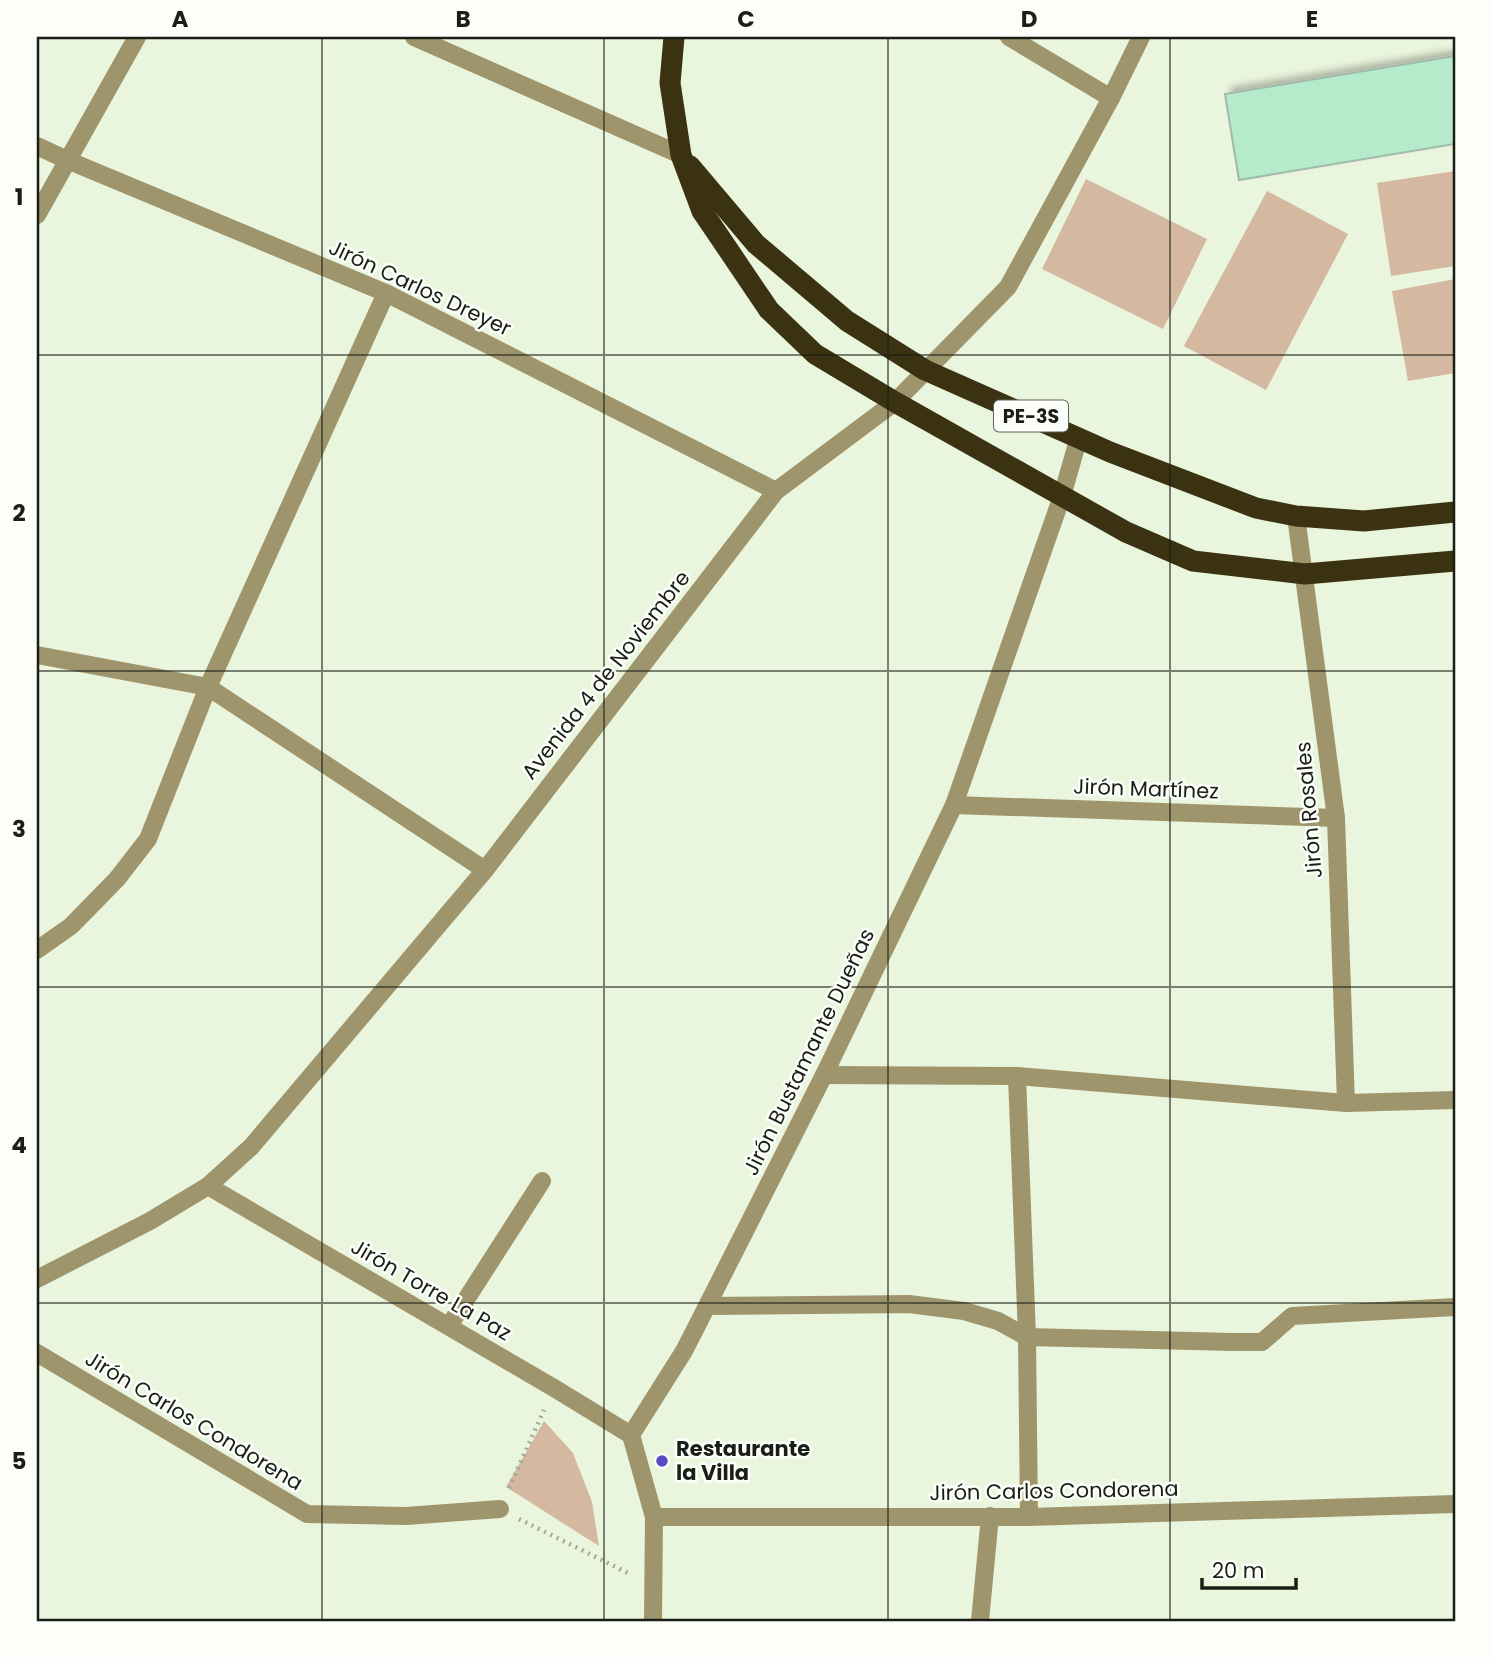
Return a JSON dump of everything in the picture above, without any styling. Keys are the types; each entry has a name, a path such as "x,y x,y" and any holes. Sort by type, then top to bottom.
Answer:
{"highway":[{"name":"PE-3S","path":"674,37 670,83 681,155 702,211 769,310 815,354 1126,532 1193,561 1305,574 1455,561"},
{"name":"PE-3S","path":"681,155 756,244 847,321 925,370 1110,452 1256,508 1296,516 1364,521 1455,512"}],"street":[{"path":"37,215 137,37"},
{"path":"414,37 681,155"},
{"path":"1009,37 1111,98"},
{"name":"Avenida 4 de Noviembre","path":"37,1279 150,1221 208,1186 251,1147 485,870 776,491 895,402 1008,288 1141,37"},
{"name":"Jirón Carlos Dreyer","path":"37,146 386,293 776,491"},
{"path":"37,950 71,926 117,878 148,839 208,687 386,293"},
{"name":"Jirón Bustamante Dueñas","path":"631,1435 684,1351 708,1306 824,1075 954,805 1062,496 1079,437"},
{"name":"Jirón Rosales","path":"1296,516 1336,818 1346,1103"},
{"path":"37,655 208,687 485,870"},
{"name":"Jirón Martínez","path":"954,805 1336,818"},
{"path":"824,1075 1017,1076 1346,1103 1455,1100"},
{"path":"1017,1076 1027,1338 1028,1517"},
{"path":"449,1326 542,1181"},
{"name":"Jirón Torre La Paz","path":"208,1186 631,1435"},
{"path":"708,1306 909,1304 964,1311 998,1321 1027,1338 1262,1342 1292,1316 1455,1307"},
{"name":"Jirón Carlos Condorena","path":"37,1353 307,1514 406,1516 500,1509"},
{"path":"631,1435 654,1517 653,1621"},
{"name":"Jirón Carlos Condorena","path":"654,1517 1028,1517 1455,1504"},
{"path":"980,1621 990,1516"}],"path":[{"path":"554,1388 500,1509 653,1586"}],"shaded area":[{"path":"1455,171 1455,266 1391,276 1377,183"},
{"path":"1086,179 1207,239 1163,329 1042,269"},
{"path":"1267,191 1348,234 1266,390 1184,346"},
{"path":"1455,279 1455,373 1408,381 1392,291"},
{"path":"544,1421 573,1453 592,1502 599,1546 506,1487"}],"building":[{"path":"1455,56 1455,144 1239,180 1225,94"}],"place":[{"name":"Restaurante la Villa","path":"662,1461"}]}
